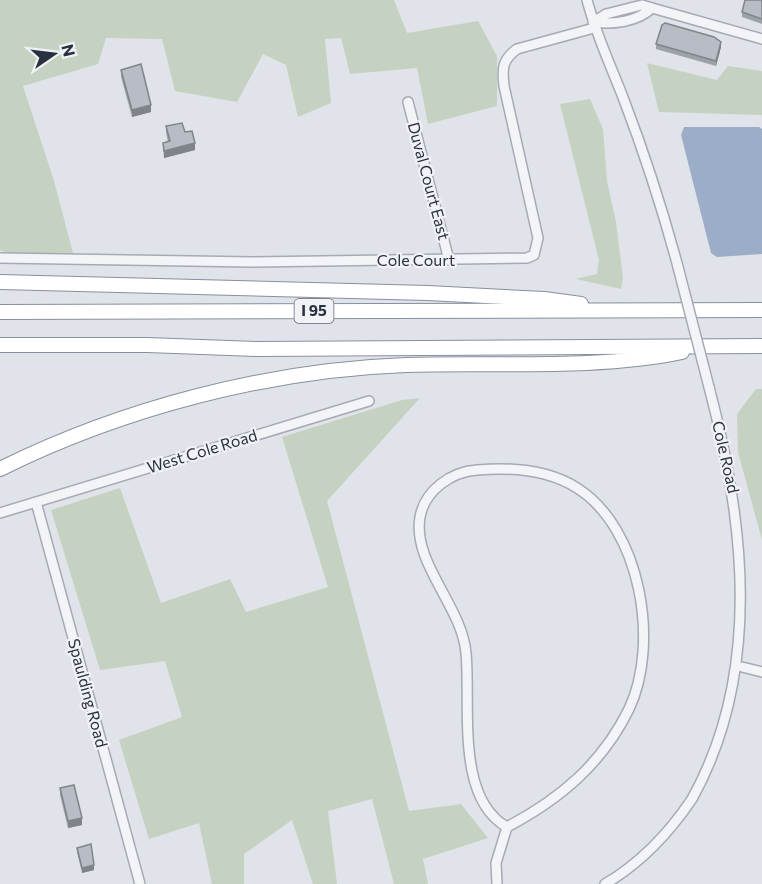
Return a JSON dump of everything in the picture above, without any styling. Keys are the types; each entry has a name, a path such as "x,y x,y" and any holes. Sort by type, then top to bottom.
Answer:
{"highway":[{"path":"0,282 544,298 628,311"},
{"name":"I 95","path":"0,312 762,310"},
{"path":"0,345 147,345 257,349 762,345"},
{"path":"0,469 91,430 209,394 270,381 403,365 585,362 665,356 710,346"}],"street":[{"name":"Cole Road","path":"587,0 594,25 624,99 659,200 678,267 730,465 742,528 747,591 742,667 728,730 703,783 666,836 644,856 605,884"},
{"path":"594,25 606,14 642,5 762,39"},
{"path":"629,8 632,18"},
{"path":"594,25 645,15 652,8"},
{"name":"Cole Court","path":"0,258 230,262 518,260 534,255 538,238 504,86 503,65 508,55 517,49 594,25"},
{"name":"Duval Court East","path":"408,102 449,260"},
{"name":"West Cole Road","path":"0,513 369,401"},
{"path":"497,884 496,862 507,827 559,796 585,774 609,744 630,706 636,688 645,633 641,603 630,564 608,516 577,487 550,475 533,471 482,470 453,476 433,490 420,516 420,536 424,551 453,608 466,650 473,783 486,810 497,822 507,827"},
{"name":"Spaulding Road","path":"36,502 140,884"},
{"path":"742,667 762,672"}],"green space":[{"path":"0,0 394,0 407,33 478,21 497,56 497,106 428,124 417,68 350,74 341,38 325,39 331,103 298,117 286,65 263,54 237,102 175,91 162,39 106,38 98,64 23,86 54,181 73,253 7,253 0,250"},
{"path":"647,63 717,80 728,66 762,71 762,115 659,112"},
{"path":"590,99 603,129 607,181 616,222 623,278 621,289 576,279 597,274 599,260 560,104"},
{"path":"756,389 762,389 762,540 738,452 737,414"},
{"path":"420,398 327,501 409,811 461,804 488,838 423,859 428,884 394,884 372,799 328,811 337,884 313,884 292,820 244,854 244,884 212,884 199,823 149,839 119,740 182,717 165,661 100,670 51,510 120,488 161,603 230,579 246,612 328,587 282,437 402,400"}],"water":[{"path":"684,127 759,127 762,129 762,254 717,257 711,253 681,135"}],"building":[{"path":"745,0 762,0 762,19 742,12"},
{"path":"665,23 714,37 721,42 716,61 656,44 662,25"},
{"path":"141,64 151,105 132,110 121,70"},
{"path":"182,123 185,132 192,131 195,143 164,151 163,143 170,141 166,126"},
{"path":"74,785 82,818 68,821 60,788"},
{"path":"91,844 94,865 82,868 77,848"}]}
